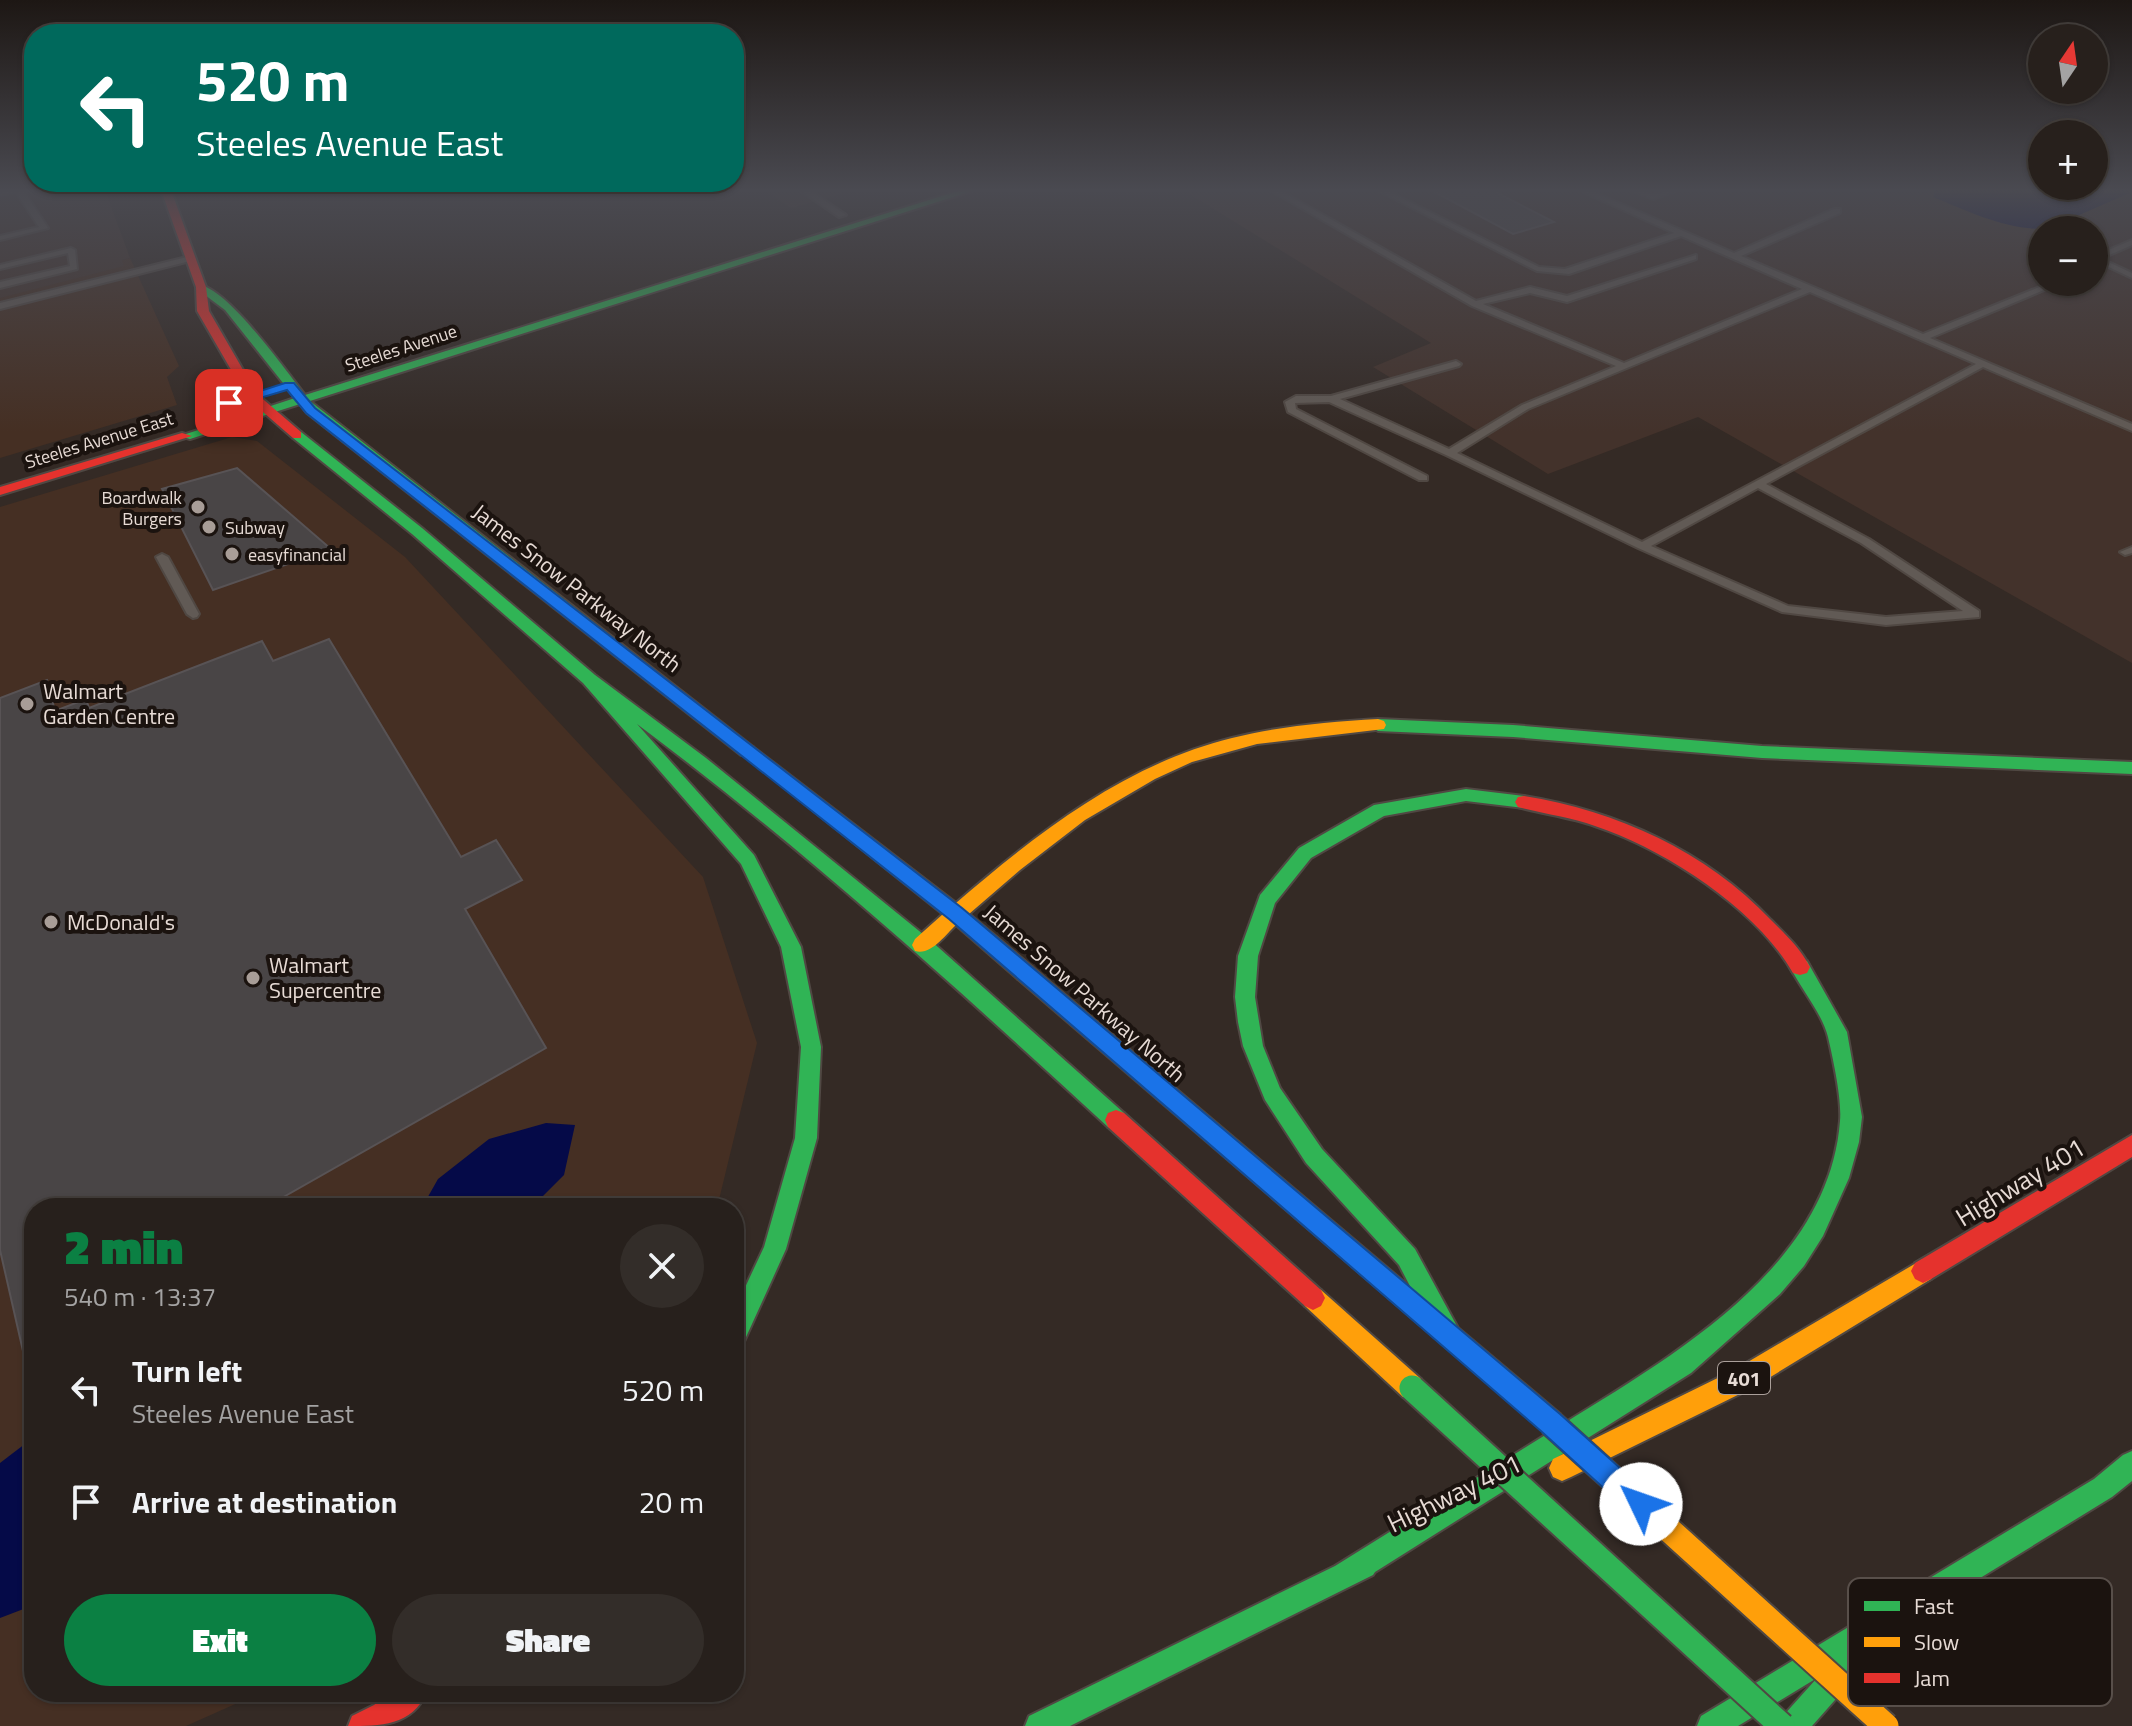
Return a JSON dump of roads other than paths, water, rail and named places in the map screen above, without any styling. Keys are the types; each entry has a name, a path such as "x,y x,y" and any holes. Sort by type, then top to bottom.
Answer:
{"main road":[{"path":"195,271 201,287 203,311 252,396 267,411 417,531 589,679 700,762 922,945 1782,1726"},
{"name":"Steeles Avenue","path":"289,386 662,271"},
{"name":"Steeles Avenue","path":"302,401 715,271"},
{"name":"James Snow Parkway North","path":"201,287 229,308 302,401 956,914 1551,1423 1848,1692"},
{"name":"Steeles Avenue East","path":"191,415 289,386"},
{"name":"Steeles Avenue East","path":"0,491 302,401"},
{"name":"Steeles Avenue East","path":"15,467 59,454"},
{"path":"589,679 748,860 791,947 811,1047 806,1138 775,1249 744,1316"},
{"path":"922,945 956,914 1087,811 1134,782 1189,757 1244,740 1320,728 1409,726 1914,762 2132,768"},
{"path":"1339,1579 1697,1353 1785,1273 1814,1230 1841,1171 1848,1144 1849,1087 1835,1031 1807,977 1758,917 1697,868 1644,837 1587,815 1502,798 1447,798 1395,806 1327,836 1291,866 1265,904 1255,926 1245,975 1249,1028 1262,1070 1283,1113 1326,1171 1402,1249 1449,1335"},
{"name":"Highway 401","path":"1039,1726 1745,1378 2132,1145"},
{"path":"1955,1578 2103,1488 2132,1464"},
{"path":"1711,1726 1848,1643"},
{"path":"1793,1726 1848,1663"},
{"path":"362,1726 400,1702"},
{"name":"James Snow Parkway North","path":"1864,1706 1886,1726"}],"lane":[{"path":"0,285 59,271"},
{"path":"0,306 141,271"},
{"path":"1416,271 1475,304 1622,365"},
{"path":"1475,304 1530,290 1567,299 1652,271"},
{"path":"1769,271 2132,428"},
{"path":"1450,453 1525,407 1811,288"},
{"path":"1924,337 2028,295"},
{"path":"1642,546 1984,363"},
{"path":"1423,478 1291,410 1290,402 1296,399 1331,399 1456,364"},
{"path":"1331,399 1642,546 1786,609 1886,621 1975,614 1865,541 1758,484"},
{"path":"162,557 193,614"}],"place":[{"name":"Boardwalk Burgers","path":"198,507"},
{"name":"Subway","path":"209,527"},
{"name":"easyfinancial","path":"232,554"},
{"name":"Walmart Garden Centre","path":"27,704"},
{"name":"McDonald's","path":"51,922"},
{"name":"Walmart Supercentre","path":"253,978"}]}
